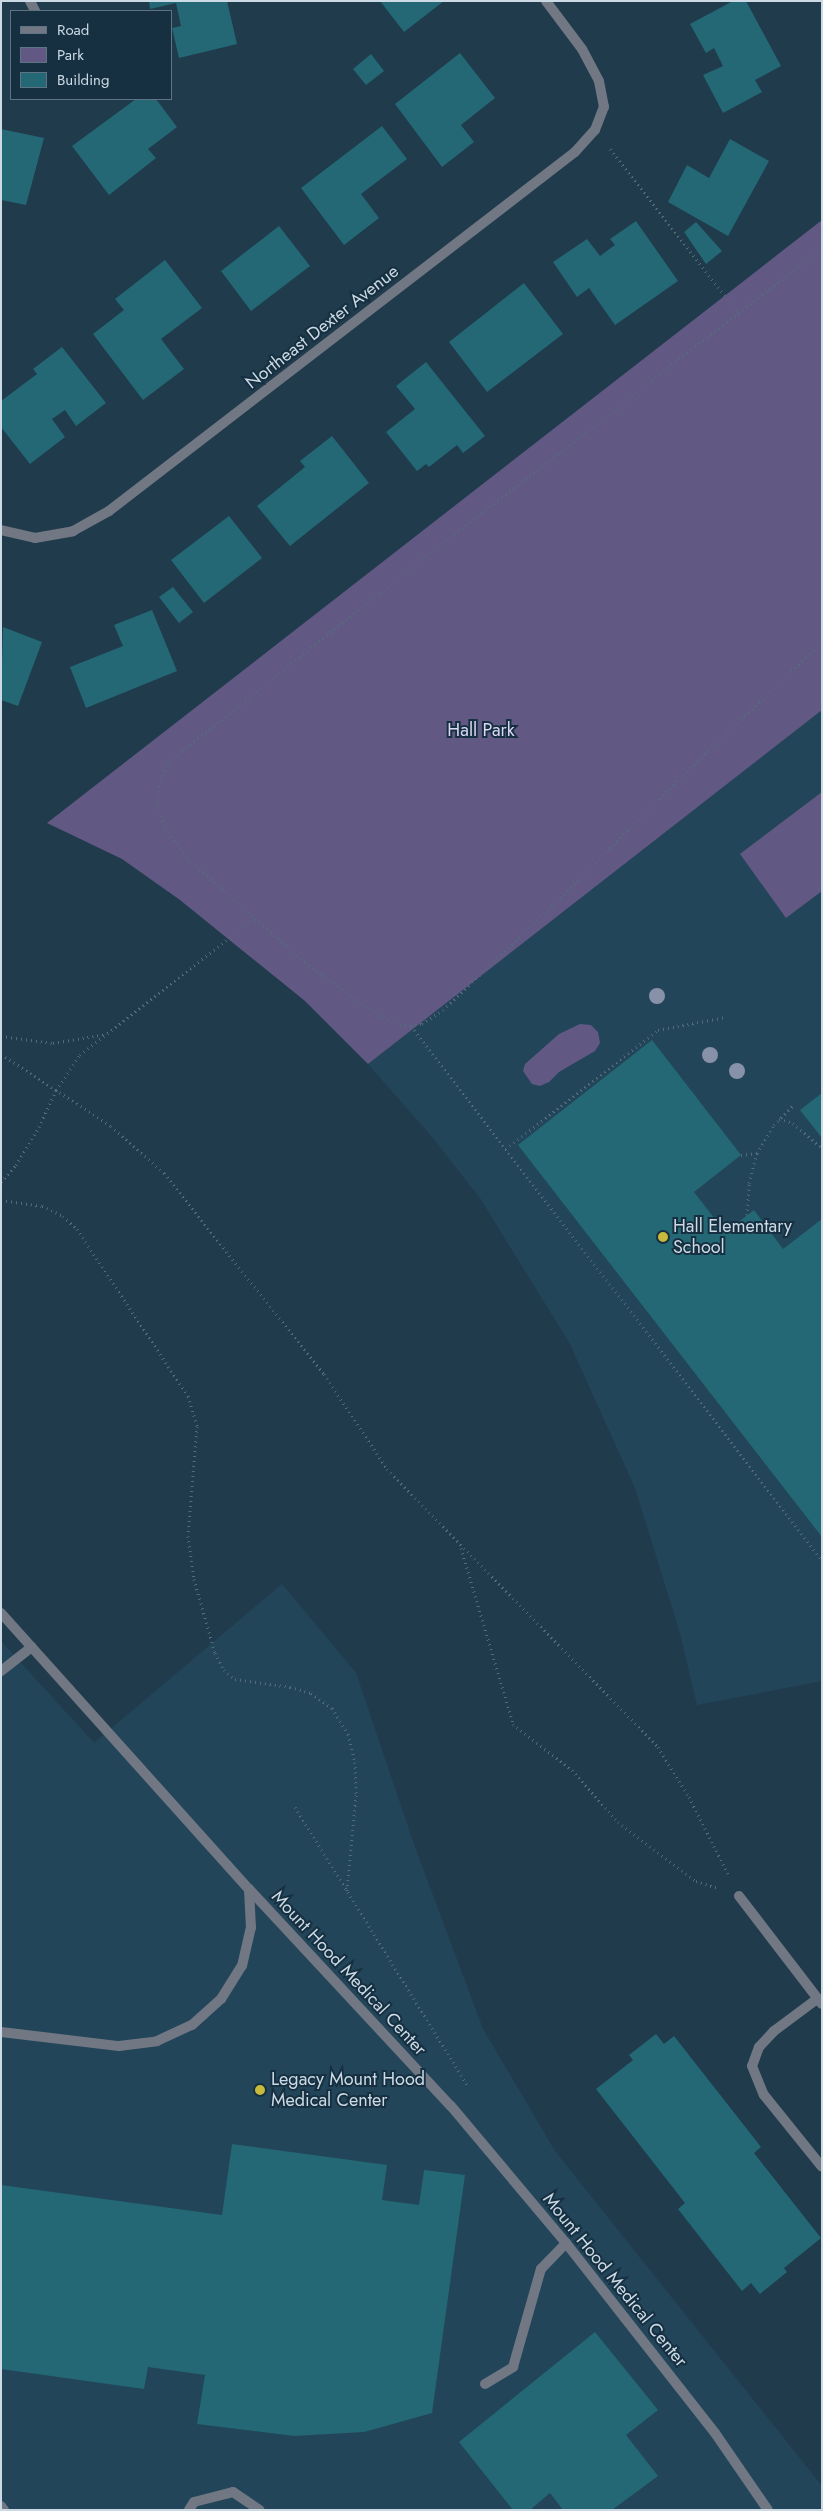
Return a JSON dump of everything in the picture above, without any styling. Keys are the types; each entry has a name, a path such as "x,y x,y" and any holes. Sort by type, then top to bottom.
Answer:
{"street":[{"name":"Northeast Dexter Avenue","path":"1,530 35,538 73,531 109,511 546,175 595,130 604,107 599,81 582,49 546,1"},
{"name":"Mount Hood Medical Center","path":"1,1613 249,1890 451,2106 566,2244 733,2456 768,2510"},
{"path":"1,1671 32,1648"},
{"path":"1,2032 119,2046 157,2041 192,2025 222,1999 242,1966 251,1928 249,1890"},
{"path":"739,1896 820,2001 774,2031 759,2047 752,2066 764,2095 822,2167"},
{"path":"485,2384 513,2367 541,2269 566,2244"},
{"path":"189,2510 194,2502 233,2492 260,2510"},
{"path":"1,2506 4,2510"}],"path":[{"path":"595,130 738,312"},
{"path":"822,248 378,594 170,761 157,794 165,828 188,858 254,918 304,962 363,1007 389,1021 411,1026 422,1024 443,1010 822,642"},
{"path":"1,1182 16,1165 39,1127 56,1090 80,1054 110,1033 254,918"},
{"path":"506,1149 658,1030 726,1017"},
{"path":"411,1026 822,1560"},
{"path":"1,1036 54,1043 110,1033"},
{"path":"1,1054 111,1126 164,1173 324,1374 387,1469 658,1747 688,1796 739,1896"},
{"path":"747,1215 749,1183 757,1153 779,1119 794,1104"},
{"path":"779,1119 793,1123 822,1148"},
{"path":"741,1155 757,1153"},
{"path":"1,1200 42,1206 63,1216 77,1229 188,1396 197,1426 188,1536 194,1578 215,1653 224,1670 235,1679 290,1687 311,1694 332,1708 348,1734 356,1762 356,1795 347,1892"},
{"path":"461,1547 513,1724 572,1770 618,1822 696,1881 739,1896"},
{"path":"295,1808 472,2093"}],"shaded area":[{"name":"Hall Elementary School","path":"822,710 822,1681 697,1705 680,1633 635,1488 570,1344 480,1198 432,1137 368,1064"},
{"name":"Legacy Mount Hood Medical Center","path":"282,1584 356,1673 416,1850 483,2029 555,2151 822,2486 822,2510 1,2510 1,1641 94,1743"}],"green space":[{"name":"Hall Park","path":"822,220 822,710 368,1064 305,1001 180,900 122,859 47,823"},
{"path":"822,792 822,891 786,918 740,854"},
{"path":"580,1024 591,1025 598,1032 600,1043 595,1051 559,1072 549,1082 540,1086 532,1084 523,1071 525,1064 559,1034"}],"building":[{"path":"149,1 227,1 237,44 179,58 172,28 181,26 176,3 150,9"},
{"path":"380,1 444,1 404,32"},
{"path":"733,1 746,1 781,66 755,80 762,92 723,113 703,75 723,66 714,48 706,53 690,24"},
{"path":"460,53 495,98 461,125 474,142 442,167 395,104"},
{"path":"371,54 384,71 366,85 353,69"},
{"path":"135,100 157,100 177,127 148,149 156,158 109,195 72,146"},
{"path":"382,126 407,159 361,194 379,218 344,245 301,188"},
{"path":"1,129 44,138 26,205 1,200"},
{"path":"730,139 769,161 728,236 668,202 687,165 709,178"},
{"path":"636,221 678,281 615,325 589,288 577,297 553,262 587,239 600,256 615,245 610,239"},
{"path":"696,222 722,251 706,264 684,232"},
{"path":"279,226 310,266 251,311 221,271"},
{"path":"165,260 202,308 161,339 184,369 143,400 93,334 124,310 115,299"},
{"path":"524,283 563,334 487,392 449,342"},
{"path":"62,347 106,403 76,426 65,410 52,419 65,437 30,464 1,427 1,401 37,374 33,369"},
{"path":"426,362 485,436 463,453 457,445 429,467 426,464 417,471 386,432 415,409 396,386"},
{"path":"332,436 369,483 290,546 257,506 305,467 300,461"},
{"path":"229,516 262,558 204,603 171,560"},
{"path":"173,587 193,612 179,623 159,597"},
{"path":"152,610 177,671 86,708 70,667 123,646 114,625"},
{"path":"3,627 42,642 18,706 1,700"},
{"path":"652,1040 741,1155 694,1192 725,1232 754,1210 783,1249 822,1219 822,1537 518,1145"},
{"path":"822,1093 822,1138 800,1110"},
{"path":"656,2034 664,2044 674,2036 761,2147 754,2153 821,2238 784,2268 787,2272 760,2294 751,2283 742,2291 678,2209 685,2203 596,2089 633,2060 629,2055"},
{"path":"232,2144 387,2165 382,2200 419,2205 424,2170 465,2175 432,2413 364,2432 294,2436 197,2424 205,2375 148,2367 144,2389 1,2369 1,2185 222,2215"},
{"path":"595,2332 658,2410 626,2435 658,2476 612,2510 563,2510 550,2493 530,2510 513,2510 459,2442"}],"place":[{"name":"Hall Elementary School","path":"663,1237"},
{"name":"Legacy Mount Hood Medical Center","path":"260,2090"}]}
